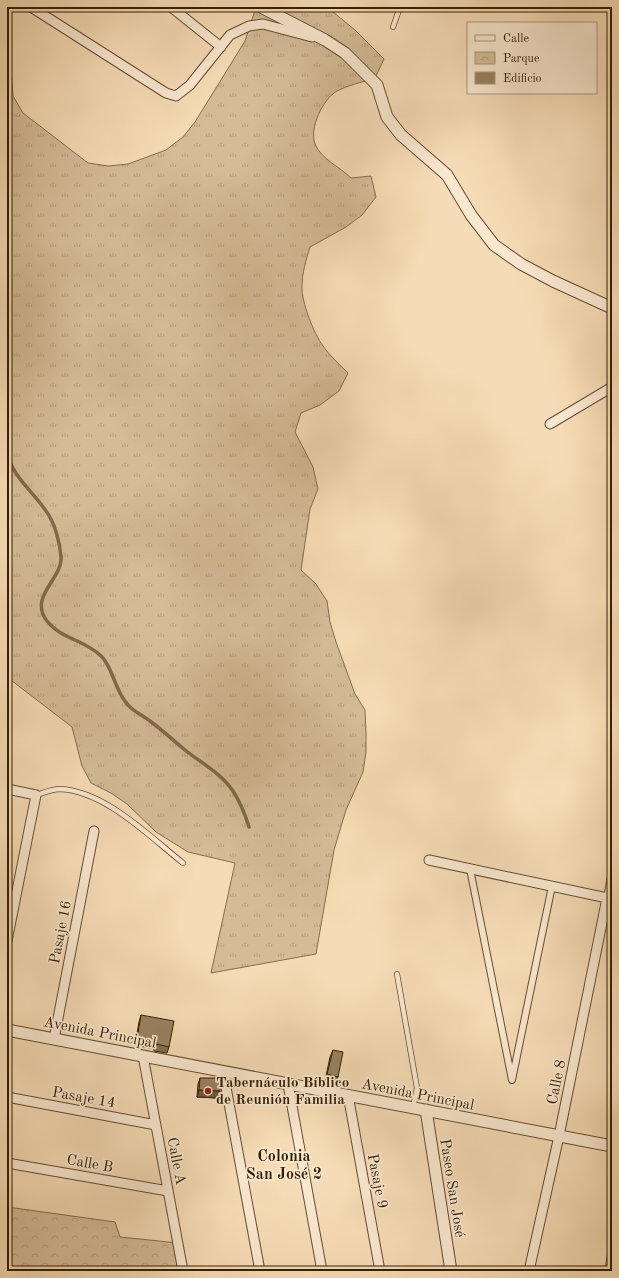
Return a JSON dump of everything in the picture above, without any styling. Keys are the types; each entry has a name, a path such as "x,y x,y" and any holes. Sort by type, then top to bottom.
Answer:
{"street":[{"path":"31,7 166,93 176,96 190,85 230,35 249,26 263,24 325,40"},
{"path":"172,7 221,47"},
{"path":"261,7 325,40 345,53 377,85 387,117 401,135 447,175 471,215 494,245 521,264 547,278 612,308"},
{"path":"550,424 612,387"},
{"path":"7,789 36,795 7,941"},
{"name":"Pasaje 16","path":"54,1039 94,830"},
{"path":"429,860 610,898 612,871"},
{"path":"470,869 512,1080 552,886"},
{"name":"Calle 8","path":"529,1271 610,898"},
{"name":"Avenida Principal","path":"7,1030 612,1146"},
{"name":"Calle A","path":"142,1056 183,1271"},
{"path":"223,1071 260,1271"},
{"path":"288,1084 322,1271"},
{"name":"Pasaje 9","path":"348,1095 380,1271"},
{"name":"Pasaje 14","path":"7,1097 156,1125"},
{"name":"Paseo San José","path":"426,1110 451,1271"},
{"name":"Calle B","path":"7,1163 168,1190"},
{"path":"610,1271 612,1257"}],"lane":[{"path":"393,27 400,7"},
{"path":"36,795 59,789 80,792 102,801 183,863"},
{"path":"397,974 417,1088 413,1108"}],"green space":[{"path":"256,7 327,7 355,30 384,59 375,78 337,91 327,100 318,114 314,130 315,144 326,158 351,178 371,176 376,197 362,215 346,227 310,247 304,266 302,281 302,292 306,308 319,341 348,373 339,391 320,405 301,413 295,432 313,467 318,489 310,509 301,570 316,584 327,601 330,622 336,642 355,694 365,710 366,752 363,772 346,810 334,850 316,954 211,973 235,863 188,852 156,832 127,804 111,793 91,783 82,766 72,727 7,677 7,48 10,56 13,96 23,113 88,163 108,166 128,164 166,150 183,137 195,122 245,41"},
{"path":"7,1207 115,1222 120,1237 178,1243 183,1271 7,1271"}],"building":[{"path":"141,1015 174,1021 169,1047 156,1044 157,1042 137,1039"},
{"path":"333,1050 343,1052 338,1077 327,1074"},
{"path":"200,1078 220,1078 220,1091 199,1090"}],"waterway":[{"path":"7,454 14,471 49,516 60,546 60,565 41,604 42,612 47,621 52,627 94,650 100,655 108,666 121,695 130,707 148,719 223,779 238,799 249,827"}],"place":[{"name":"Tabernáculo Bíblico de Reunión Familia","path":"208,1091"}],"district":[{"name":"Colonia San José 2","path":"284,1164"}]}
